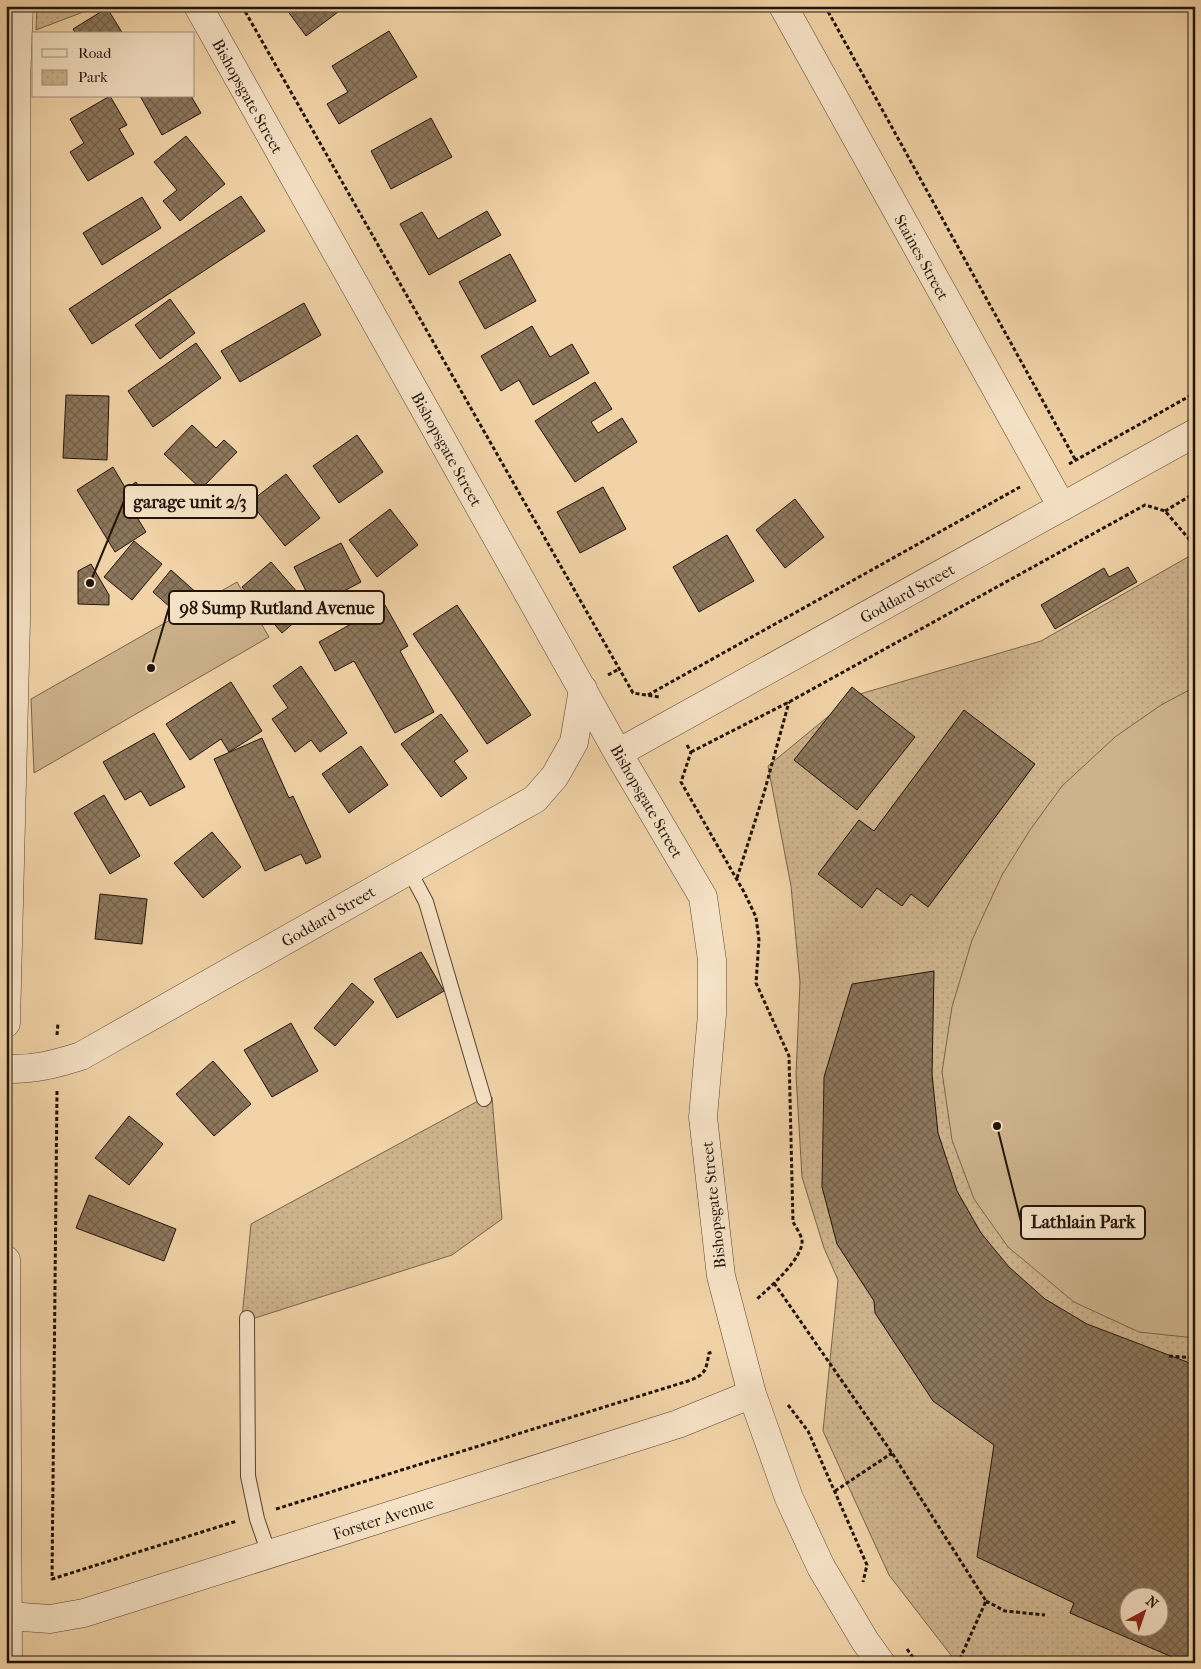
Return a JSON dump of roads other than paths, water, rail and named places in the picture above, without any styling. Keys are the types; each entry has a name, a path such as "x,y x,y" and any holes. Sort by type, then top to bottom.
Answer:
{"street":[{"name":"Bishopsgate Street","path":"198,6 618,753 703,897 712,960 712,1014 703,1117 721,1276 752,1394 789,1498 821,1567 865,1642 881,1663"},
{"name":"Staines Street","path":"783,6 1062,507"},
{"path":"6,1023 16,620 16,93 19,7"},
{"name":"Goddard Street","path":"618,753 1195,433"},
{"name":"Goddard Street","path":"6,1069 20,1070 51,1066 81,1056 535,799 555,776 574,742 583,689"},
{"path":"6,1260 8,1663"},
{"name":"Forster Avenue","path":"8,1616 50,1618 84,1614 678,1424 752,1394"}],"lane":[{"path":"409,870 426,902 484,1099"},
{"path":"247,1318 248,1476 256,1515 269,1554"}],"place":[{"name":"garage unit 2/3","path":"90,583"},
{"name":"98 Sump Rutland Avenue","path":"151,668"},
{"name":"Lathlain Park","path":"997,1126"}]}
